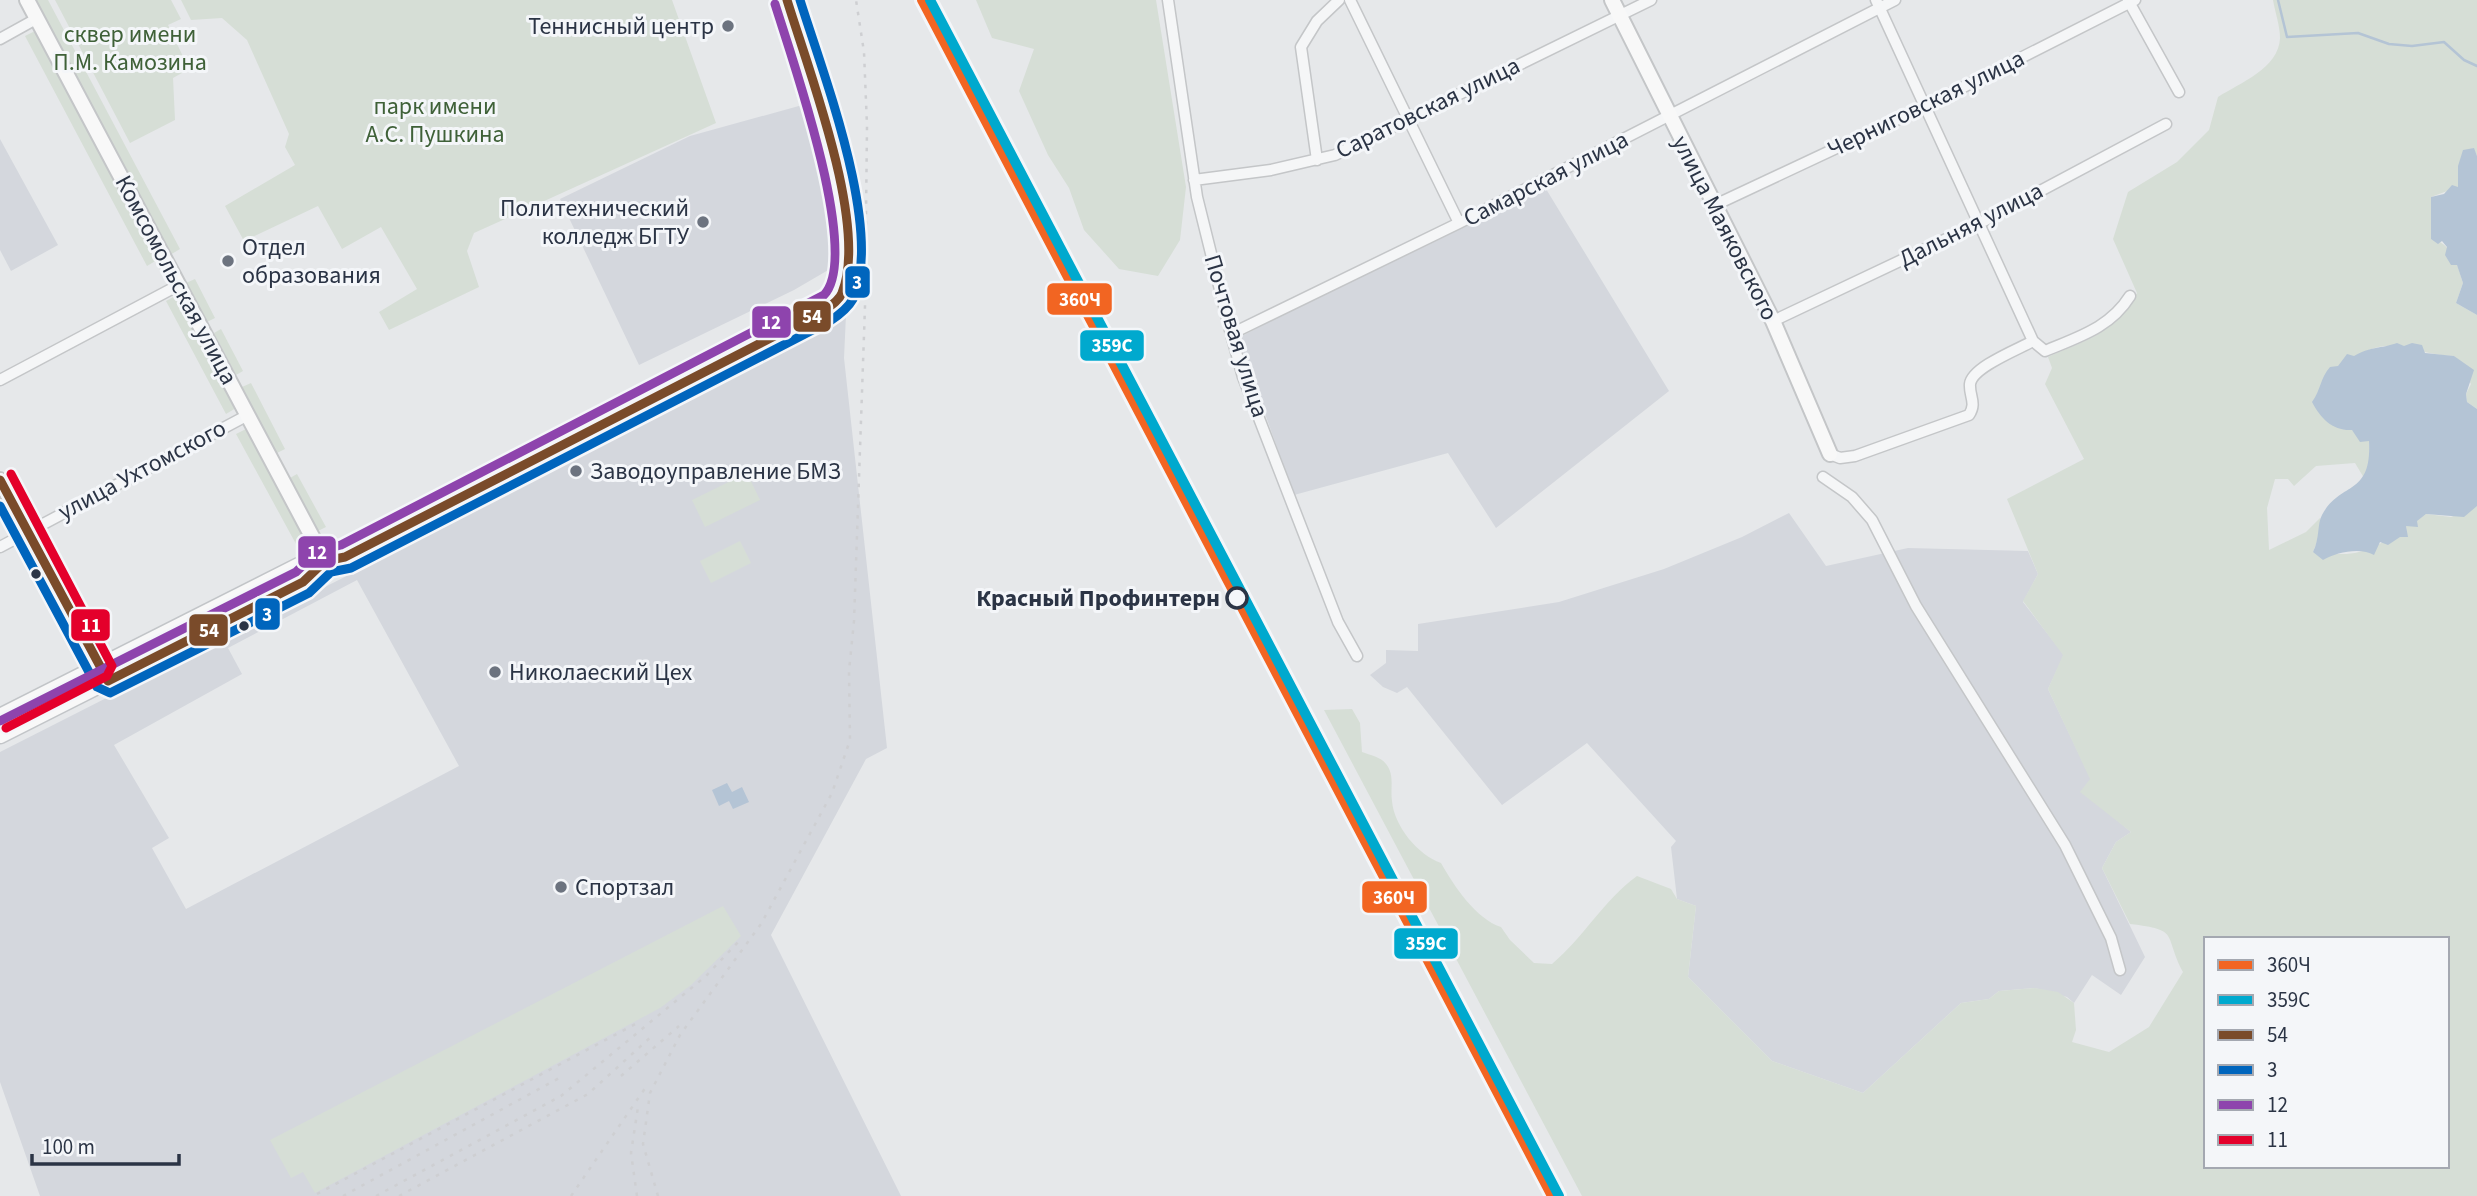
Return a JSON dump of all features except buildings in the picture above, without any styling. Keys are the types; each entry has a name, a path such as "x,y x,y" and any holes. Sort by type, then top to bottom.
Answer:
{"main road":[{"path":"0,735 104,673 299,566 325,562"},
{"path":"0,717 104,673"}],"street":[{"name":"Комсомольская улица","path":"27,0 325,562"},
{"path":"325,562 345,557 669,391 823,311 838,299 847,279 848,237 844,203 787,0"},
{"name":"Почтовая улица","path":"1168,0 1194,180 1243,377 1338,622 1357,656"},
{"path":"1317,160 1301,47 1317,21 1339,0"},
{"path":"1350,0 1406,120 1459,223"},
{"name":"улица Маяковского","path":"1612,0 1773,321 1832,456"},
{"name":"Саратовская улица","path":"1194,180 1271,170 1335,155 1651,0"},
{"name":"Самарская улица","path":"1231,334 1669,117 1878,4 1895,0"},
{"path":"2131,1 2179,92"},
{"name":"Черниговская улица","path":"1715,205 1926,106 2131,1"},
{"path":"1878,4 2033,341 2045,351 2108,323 2130,296"},
{"path":"0,39 36,19"},
{"name":"Дальняя улица","path":"1773,321 1980,223 2166,124"},
{"path":"0,380 179,285"},
{"path":"1832,456 1855,456 1969,415 1974,406 1970,384 1973,377 1992,362 2033,341"},
{"name":"улица Ухтомского","path":"0,547 248,415"},
{"path":"1823,477 1852,497 1872,520 1916,606 2065,845 2111,939 2120,970"},
{"path":"0,480 104,673"}],"shaded area":[{"name":"Политехнический колледж БГТУ","path":"806,104 839,241 830,269 794,290 639,365 560,199 690,136"},
{"path":"0,139 58,245 11,271 0,250"},
{"path":"1543,184 1669,391 1496,528 1448,453 1294,495 1238,338"},
{"path":"846,315 844,358 887,748 866,759 771,935 901,1196 40,1196 0,1082 0,752 449,524","holes":["357,580 459,766 186,909 152,848 169,838 114,745 242,674 228,648"]},
{"path":"1789,513 1826,566 1908,548 2028,551 2038,574 2023,602 2064,655 2048,689 2106,811 2131,832 2116,842 2102,868 2145,957 2121,995 2092,975 2074,1003 2067,997 2035,988 1999,991 1989,999 1961,1003 1863,1093 1772,1061 1688,977 1696,906 1677,899 1671,847 1676,841 1587,743 1502,805 1407,687 1397,693 1383,687 1370,675 1386,663 1386,650 1418,651 1418,624 1559,602 1664,569 1742,537"}],"green space":[{"path":"35,0 48,0 180,249 170,255"},
{"name":"сквер имени П.М. Камозина","path":"55,0 171,0 181,19 168,25 189,69 173,78 175,120 130,143"},
{"name":"парк имени А.С. Пушкина","path":"181,0 672,0 716,123 474,233 467,251 479,287 389,330 379,312 417,289 381,227 342,249 318,206 244,241 225,206 295,165 285,147 289,134 247,40 222,18 191,20"},
{"path":"976,0 1156,0 1186,187 1180,240 1158,276 1119,269 1084,230 1069,188 1048,155 1019,91 1034,49 992,38"},
{"path":"2273,0 2477,0 2477,156 2473,148 2460,175 2458,187 2431,197 2431,239 2444,245 2456,262 2463,283 2456,303 2477,315 2477,409 2467,402 2466,394 2471,384 2454,356 2393,346 2369,350 2354,357 2352,430 2369,441 2370,461 2364,478 2355,463 2316,466 2294,486 2288,479 2275,479 2267,508 2269,550 2306,532 2320,518 2321,531 2313,552 2342,554 2359,552 2388,540 2407,536 2406,526 2426,514 2451,517 2477,506 2477,1196 1582,1196 1324,710 1352,709 1360,723 1362,752 1375,756 1389,768 1394,811 1402,829 1424,853 1441,863 1474,909 1501,927 1510,940 1534,963 1552,964 1637,876 1671,889 1677,899 1696,906 1688,977 1772,1061 1863,1093 1961,1003 1989,999 1999,991 2035,988 2058,992 2074,1003 2076,1030 2072,1042 2109,1052 2149,1027 2183,972 2164,932 2130,924 2102,868 2116,842 2131,832 2080,792 2090,779 2048,689 2063,655 2023,601 2038,574 2007,499 2084,459 2045,384 2052,368 2048,357 2099,334 2128,307 2137,293 2113,239 2128,192 2177,162 2209,130 2218,97 2257,74 2273,58 2280,38"},
{"path":"35,31 157,260 147,266 25,36"},
{"path":"195,279 215,318 207,322 186,283"},
{"path":"177,295 236,408 226,414 166,301"},
{"path":"221,329 243,371 236,375 214,333"},
{"path":"251,383 285,449 277,453 242,387"},
{"path":"248,428 307,538 296,544 236,434"},
{"path":"747,473 760,500 705,527 692,500"},
{"path":"297,474 326,527 318,531 290,478"},
{"path":"740,541 751,563 711,583 700,561"},
{"path":"723,906 741,936 691,985 660,1008 315,1193 303,1172 291,1178 270,1140"}],"water":[{"path":"2474,148 2477,156 2477,315 2456,303 2463,283 2457,265 2451,265 2445,255 2447,247 2442,241 2438,244 2431,239 2431,197 2444,194 2452,185 2458,187 2458,166 2463,150"},
{"path":"2397,343 2404,346 2412,343 2422,345 2425,353 2454,356 2474,370 2466,394 2467,402 2477,409 2477,506 2464,517 2426,514 2417,521 2418,527 2406,526 2408,537 2400,537 2388,545 2380,542 2374,555 2362,551 2348,552 2323,560 2313,552 2320,519 2329,504 2360,480 2369,459 2369,441 2360,442 2352,430 2328,423 2312,402 2327,371 2330,367 2338,366 2347,354 2354,356"},
{"path":"727,783 732,792 742,787 749,802 733,809 729,801 719,806 712,790"}],"waterway":[{"path":"2278,0 2287,37 2358,33 2389,44 2412,46 2444,42 2464,60 2477,66"}],"railway":[{"path":"658,1196 643,1144 650,1093 680,1035 761,924 832,793 850,740 849,671 854,621 865,306 867,126 864,52 856,0"},
{"path":"928,0 945,28"},
{"path":"376,1196 561,1096 706,976 740,940"},
{"path":"317,1194 641,1021"},
{"path":"621,1076 679,1026"},
{"path":"399,1196 588,1094 653,1035"},
{"path":"343,1196 561,1077"},
{"path":"571,1196 648,1084"},
{"path":"637,1196 631,1153 638,1107"}],"transit line":[{"name":"54","path":"0,480 108,681 303,582 325,561 345,557 823,311 837,301 842,293 848,264 848,229 842,189 821,105 787,0"},
{"name":"3","path":"0,506 97,687 110,693 309,593 331,572 351,568 830,321 853,299 861,269 861,233 856,193 846,150 800,0"},
{"name":"360Ч","path":"922,0 1552,1196"},
{"name":"359С","path":"930,0 1559,1196"},
{"name":"12","path":"0,721 296,572 318,551 341,545 824,295 833,273 835,240 829,199 808,108 775,4"},
{"name":"11","path":"6,728 107,676 112,666 11,474"}],"place":[{"name":"Теннисный центр","path":"728,26"},
{"name":"Политехнический колледж БГТУ","path":"703,222"},
{"name":"Отдел образования","path":"228,261"},
{"name":"Заводоуправление БМЗ","path":"576,471"},
{"name":"Красный Профинтерн","path":"1237,598"},
{"name":"Николаеский Цех","path":"495,672"},
{"name":"Спортзал","path":"561,887"}]}
